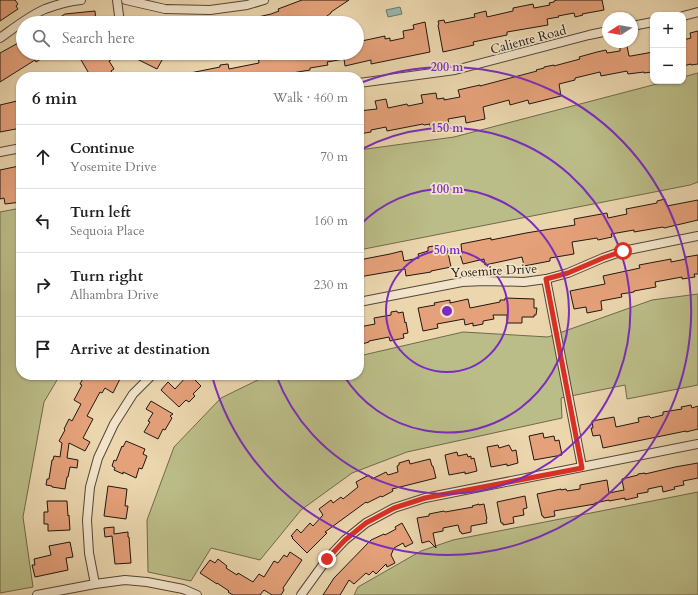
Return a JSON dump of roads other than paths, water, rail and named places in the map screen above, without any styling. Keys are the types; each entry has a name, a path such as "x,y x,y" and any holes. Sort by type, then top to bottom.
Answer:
{"street":[{"path":"44,9 45,0"},
{"path":"32,16 44,9 70,1 81,0"},
{"path":"117,0 119,16"},
{"path":"126,0 165,10 210,10 264,0"},
{"path":"686,15 698,12"},
{"path":"638,25 650,23"},
{"path":"0,38 16,27"},
{"name":"Caliente Road","path":"364,82 455,70 602,33"},
{"path":"0,152 16,149"},
{"name":"Yosemite Drive","path":"364,301 462,282 524,282 546,279 568,273 623,251 698,236"},
{"path":"546,279 582,468"},
{"path":"95,584 89,553 87,520 90,487 98,458 114,424 133,394 147,380"},
{"path":"301,595 327,559 345,540 366,523 394,508 425,498 698,444"},
{"path":"37,595 125,580 147,582 183,589 197,595"}],"water":[{"path":"400,7 402,14 388,17 386,10"}]}
